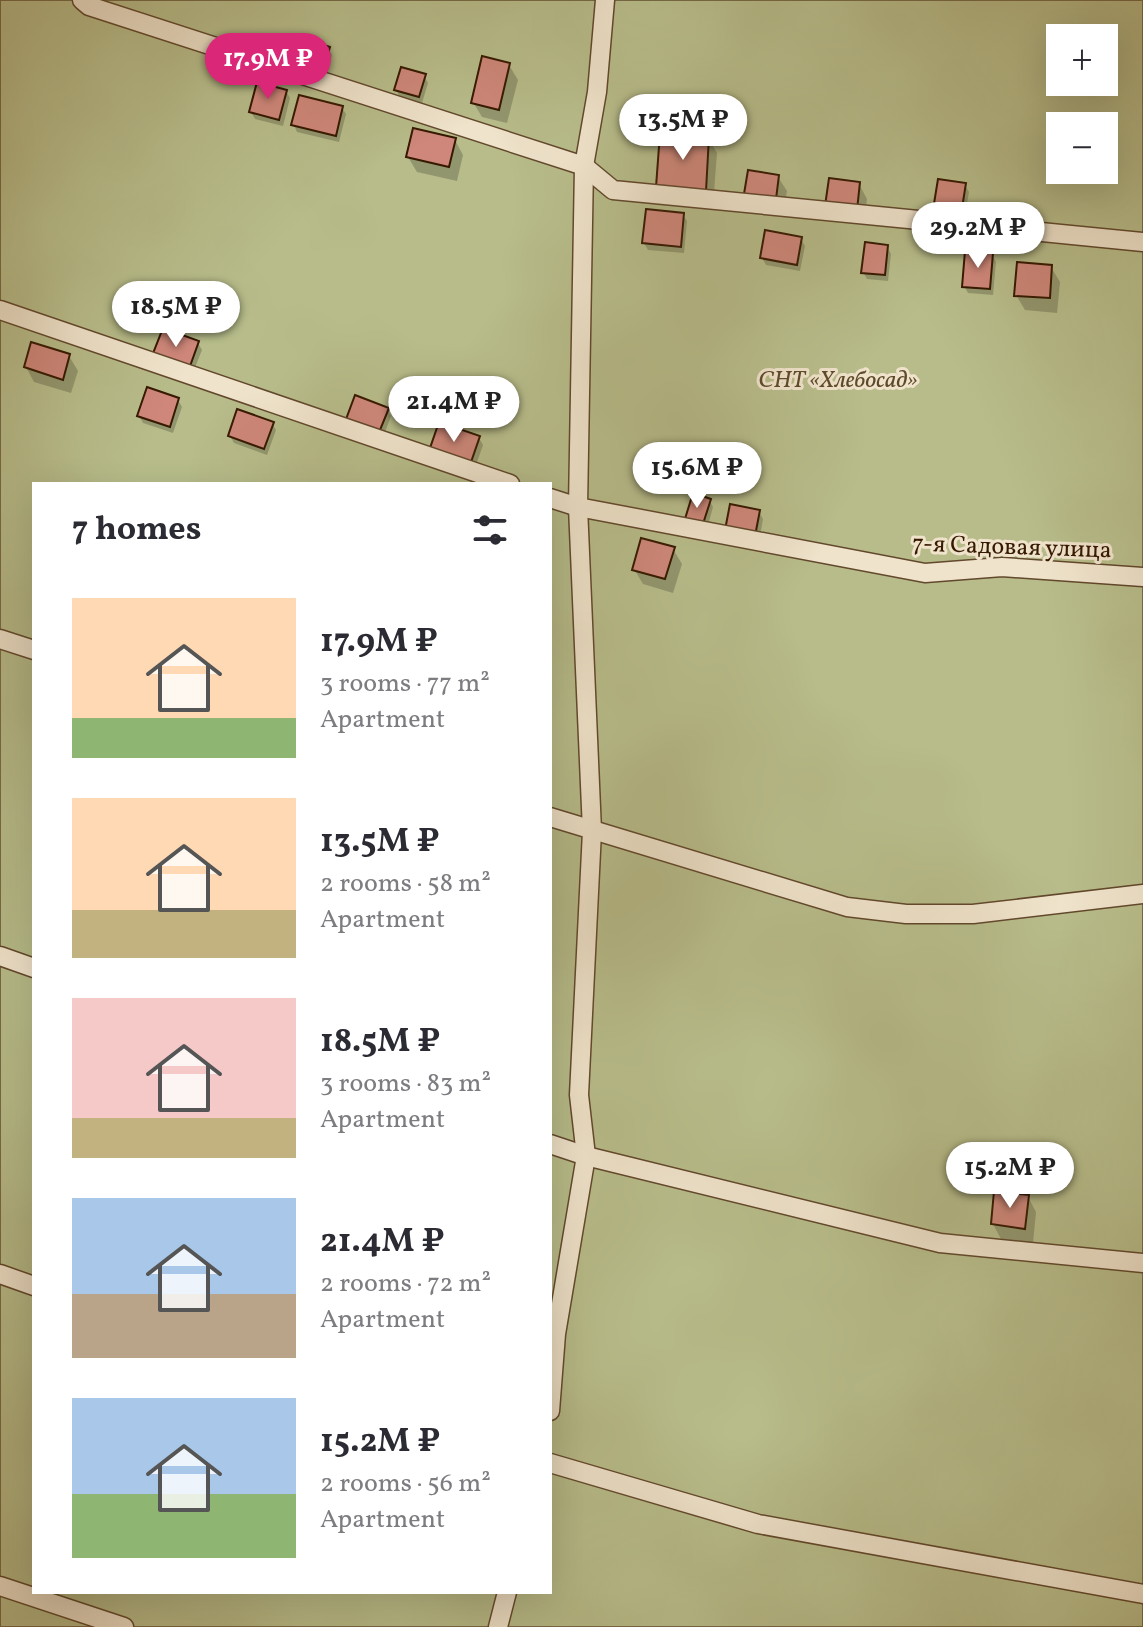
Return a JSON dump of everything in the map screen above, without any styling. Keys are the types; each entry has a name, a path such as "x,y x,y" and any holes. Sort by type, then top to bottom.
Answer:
{"lane":[{"path":"82,0 89,6 584,166 613,190 1143,242"},
{"path":"552,1385 556,1334 586,1156 579,1095 592,831 578,507 584,166 597,92 605,0"},
{"path":"0,310 504,482"},
{"name":"7-я Садовая улица","path":"552,499 578,507 925,573 1002,567 1143,577"},
{"path":"0,639 32,649"},
{"path":"552,818 847,907 891,912 973,914 1143,894"},
{"path":"0,956 32,967"},
{"path":"552,1145 586,1156 940,1243 1143,1263"},
{"path":"0,1274 32,1285"},
{"path":"552,1464 758,1524 1143,1594"},
{"path":"0,1586 124,1627"},
{"path":"498,1627 506,1594"}],"green space":[{"name":"СНТ «Хлебосад»","path":"0,0 1143,0 1143,1627 0,1627"}],"building":[{"path":"298,37 330,47 323,71 290,61"},
{"path":"482,56 510,63 499,110 471,103"},
{"path":"401,67 426,74 419,97 394,90"},
{"path":"257,82 287,90 279,120 249,112"},
{"path":"299,95 343,106 336,136 291,125"},
{"path":"413,128 456,138 449,167 406,157"},
{"path":"660,133 709,136 706,191 656,187"},
{"path":"748,170 779,175 776,199 744,194"},
{"path":"829,178 860,182 857,210 825,206"},
{"path":"938,179 966,183 960,221 932,216"},
{"path":"646,209 684,213 681,247 642,243"},
{"path":"765,230 802,237 797,265 760,258"},
{"path":"865,242 888,245 885,275 861,273"},
{"path":"965,251 993,253 990,289 962,287"},
{"path":"1017,262 1052,265 1050,298 1014,296"},
{"path":"163,328 199,341 189,369 152,356"},
{"path":"31,342 70,354 63,380 24,367"},
{"path":"147,387 179,398 170,427 137,416"},
{"path":"355,395 389,408 378,435 345,422"},
{"path":"237,409 274,422 264,449 228,436"},
{"path":"439,422 480,436 470,465 429,451"},
{"path":"693,493 711,499 702,527 684,522"},
{"path":"730,504 760,510 755,536 725,530"},
{"path":"641,538 675,547 665,579 632,570"},
{"path":"994,1191 1029,1195 1025,1229 991,1224"}]}
